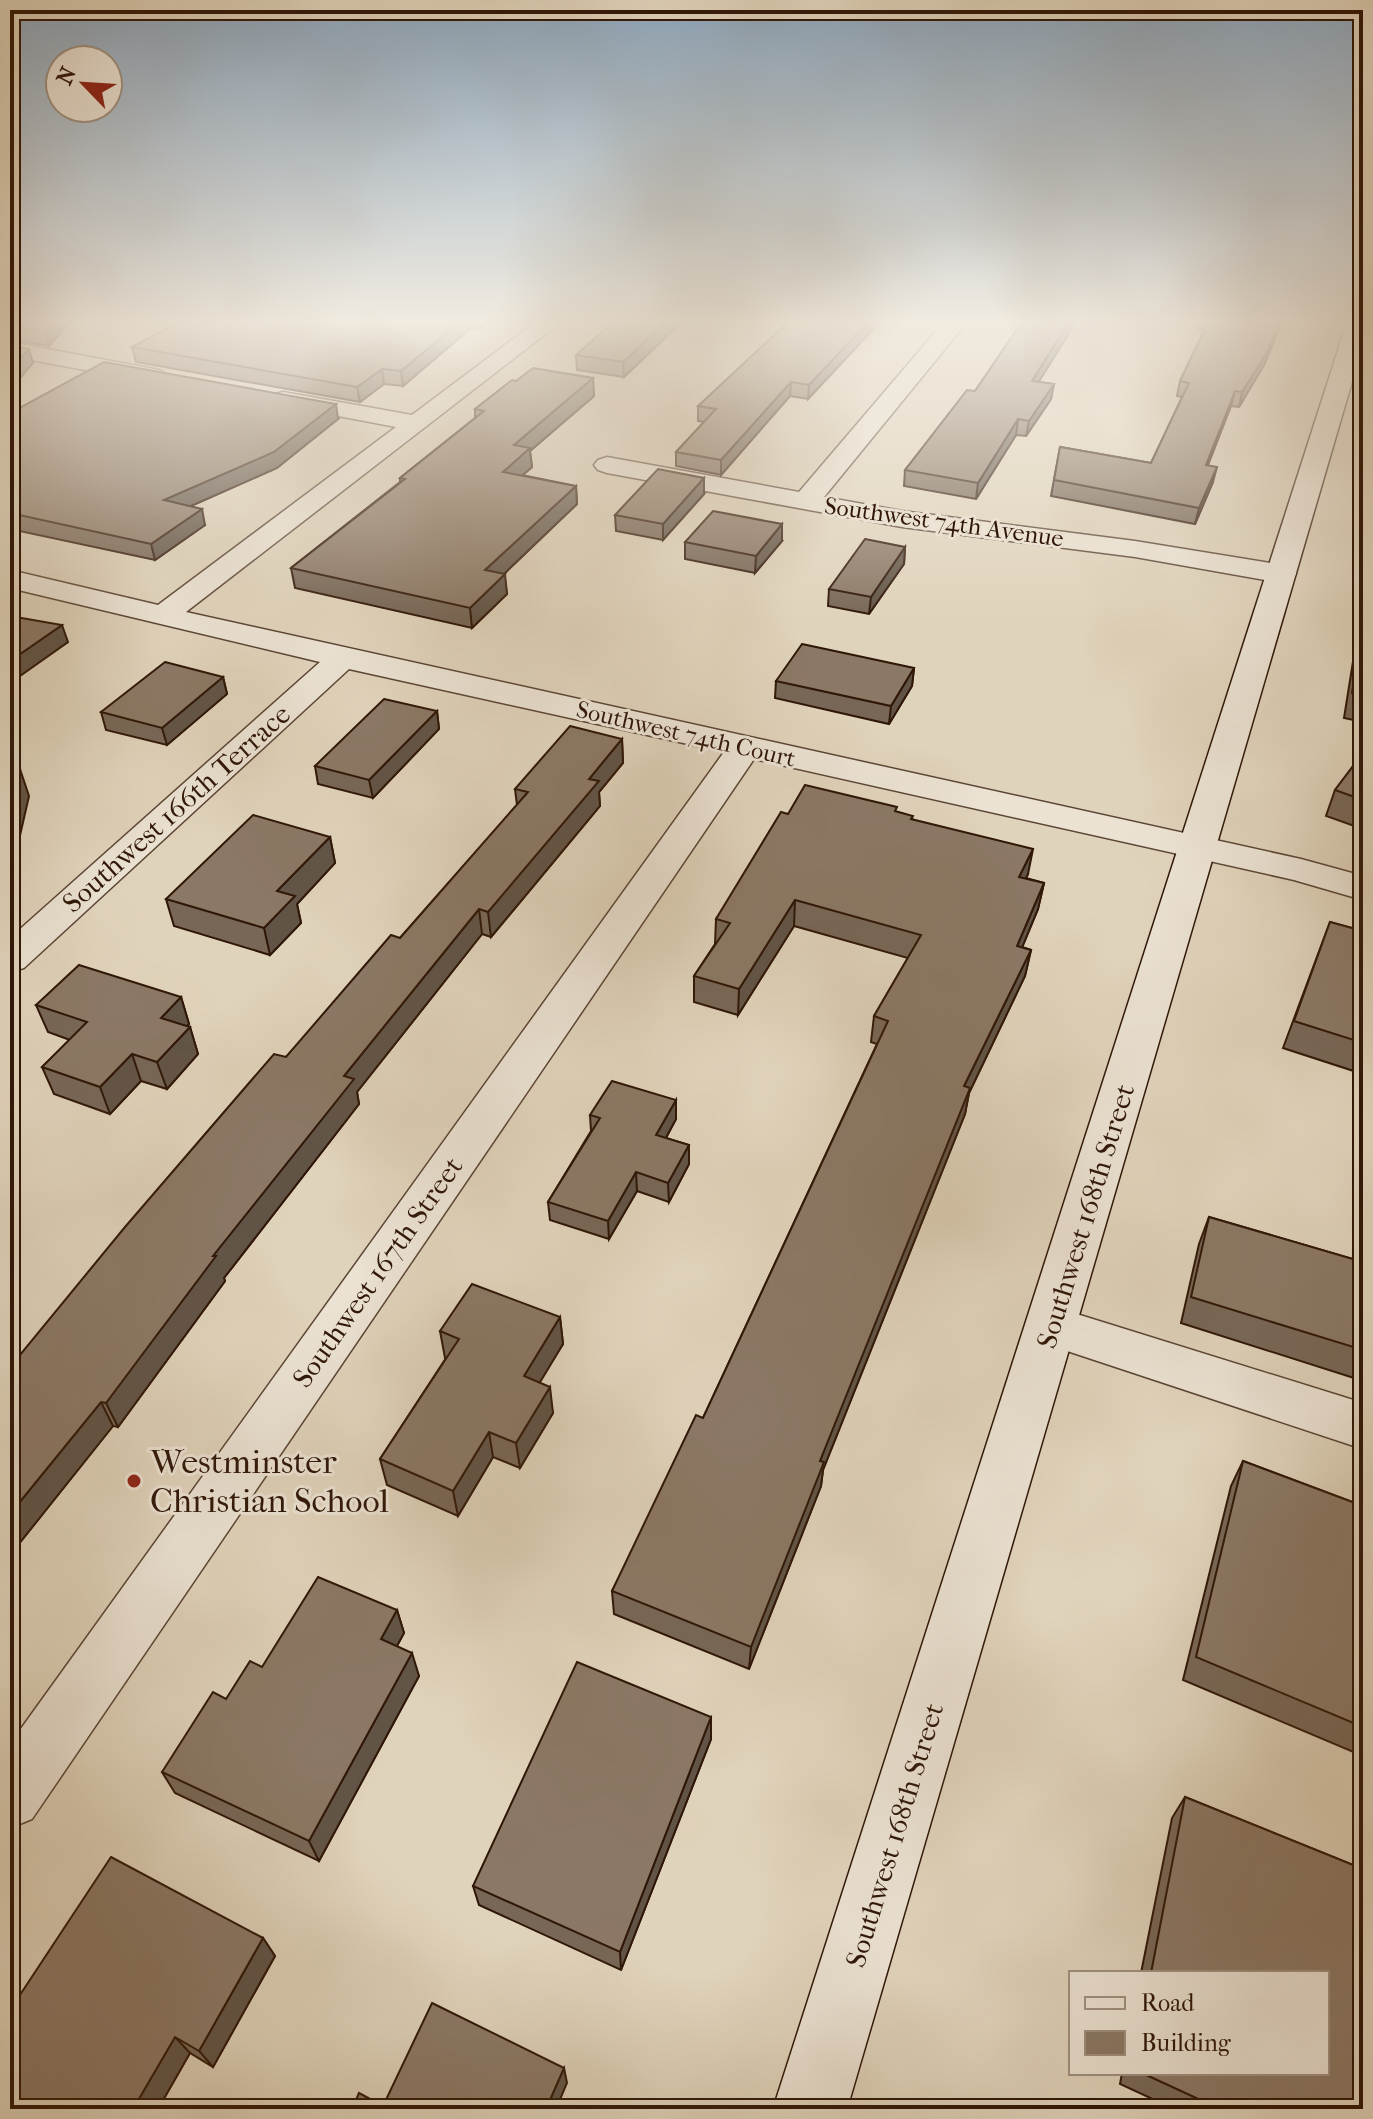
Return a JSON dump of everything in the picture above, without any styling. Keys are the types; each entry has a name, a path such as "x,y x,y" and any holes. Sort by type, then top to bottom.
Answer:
{"street":[{"path":"403,421 415,423"},
{"path":"162,616 418,421"},
{"path":"805,502 873,421"},
{"name":"Southwest 168th Street","path":"810,2109 1328,421"},
{"name":"Southwest 74th Avenue","path":"607,465 944,526 1148,551 1282,574"},
{"name":"Southwest 74th Court","path":"10,579 343,658 1197,847 1363,888"},
{"name":"Southwest 166th Terrace","path":"10,959 343,658"},
{"name":"Southwest 167th Street","path":"10,1797 745,747"},
{"path":"1051,1326 1363,1426"}],"building":[{"path":"10,421 314,421 274,452 164,500 202,509 151,544 10,513"},
{"path":"472,421 542,421 514,445 530,448 503,472 576,486 485,570 505,574 470,608 291,568 405,479 400,478"},
{"path":"705,421 756,421 721,460 676,452"},
{"path":"943,421 1017,421 978,483 905,470"},
{"path":"1171,421 1223,421 1206,465 1217,467 1199,508 1054,480 1060,447 1151,463"},
{"path":"658,469 704,478 663,524 615,515"},
{"path":"713,511 782,524 756,556 685,542"},
{"path":"865,539 905,547 871,597 829,589"},
{"path":"10,616 62,625 10,661"},
{"path":"1363,630 1363,695 1352,693"},
{"path":"802,644 914,668 891,706 776,681"},
{"path":"165,662 223,677 162,728 101,712"},
{"path":"384,699 437,711 369,780 315,766"},
{"path":"570,726 622,739 589,779 599,781 488,912 479,909 344,1076 354,1079 213,1256 216,1256 106,1403 101,1402 10,1514 10,1367 274,1054 286,1057 391,935 400,938 528,792 515,789"},
{"path":"1363,753 1363,800 1335,790"},
{"path":"20,769 10,810 10,770"},
{"path":"805,785 897,807 895,811 913,816 911,819 1033,849 1019,877 1044,883 1017,946 1031,950 964,1086 970,1088 820,1461 824,1462 751,1647 612,1591 696,1415 703,1418 888,1021 874,1016 921,935 795,900 739,989 694,976 730,923 716,919 781,812 788,814"},
{"path":"253,815 330,837 277,891 295,896 264,928 166,899"},
{"path":"1330,922 1363,931 1363,1043 1294,1021"},
{"path":"79,965 181,997 161,1018 190,1027 157,1062 132,1054 100,1087 42,1067 87,1022 36,1005"},
{"path":"612,1081 676,1100 656,1135 689,1145 668,1183 636,1172 608,1221 548,1202 600,1118 590,1115"},
{"path":"1209,1217 1363,1262 1363,1350 1191,1297"},
{"path":"472,1284 560,1317 524,1376 550,1387 516,1443 489,1432 453,1491 380,1459 459,1339 440,1331"},
{"path":"1243,1461 1363,1506 1363,1727 1196,1657"},
{"path":"318,1577 397,1610 381,1639 412,1653 309,1841 162,1772 213,1692 226,1699 250,1661 262,1667"},
{"path":"577,1662 711,1717 620,1952 473,1886"},
{"path":"1185,1797 1363,1869 1363,2109 1220,2109 1146,2075 1329,2075 1329,1971 1151,1971"},
{"path":"111,1857 263,1938 199,2051 175,2037 133,2109 10,2109 10,2010"},
{"path":"432,2003 564,2068 546,2109 352,2109 359,2093 383,2106"}],"place":[{"name":"Westminster Christian School","path":"134,1481"}]}
